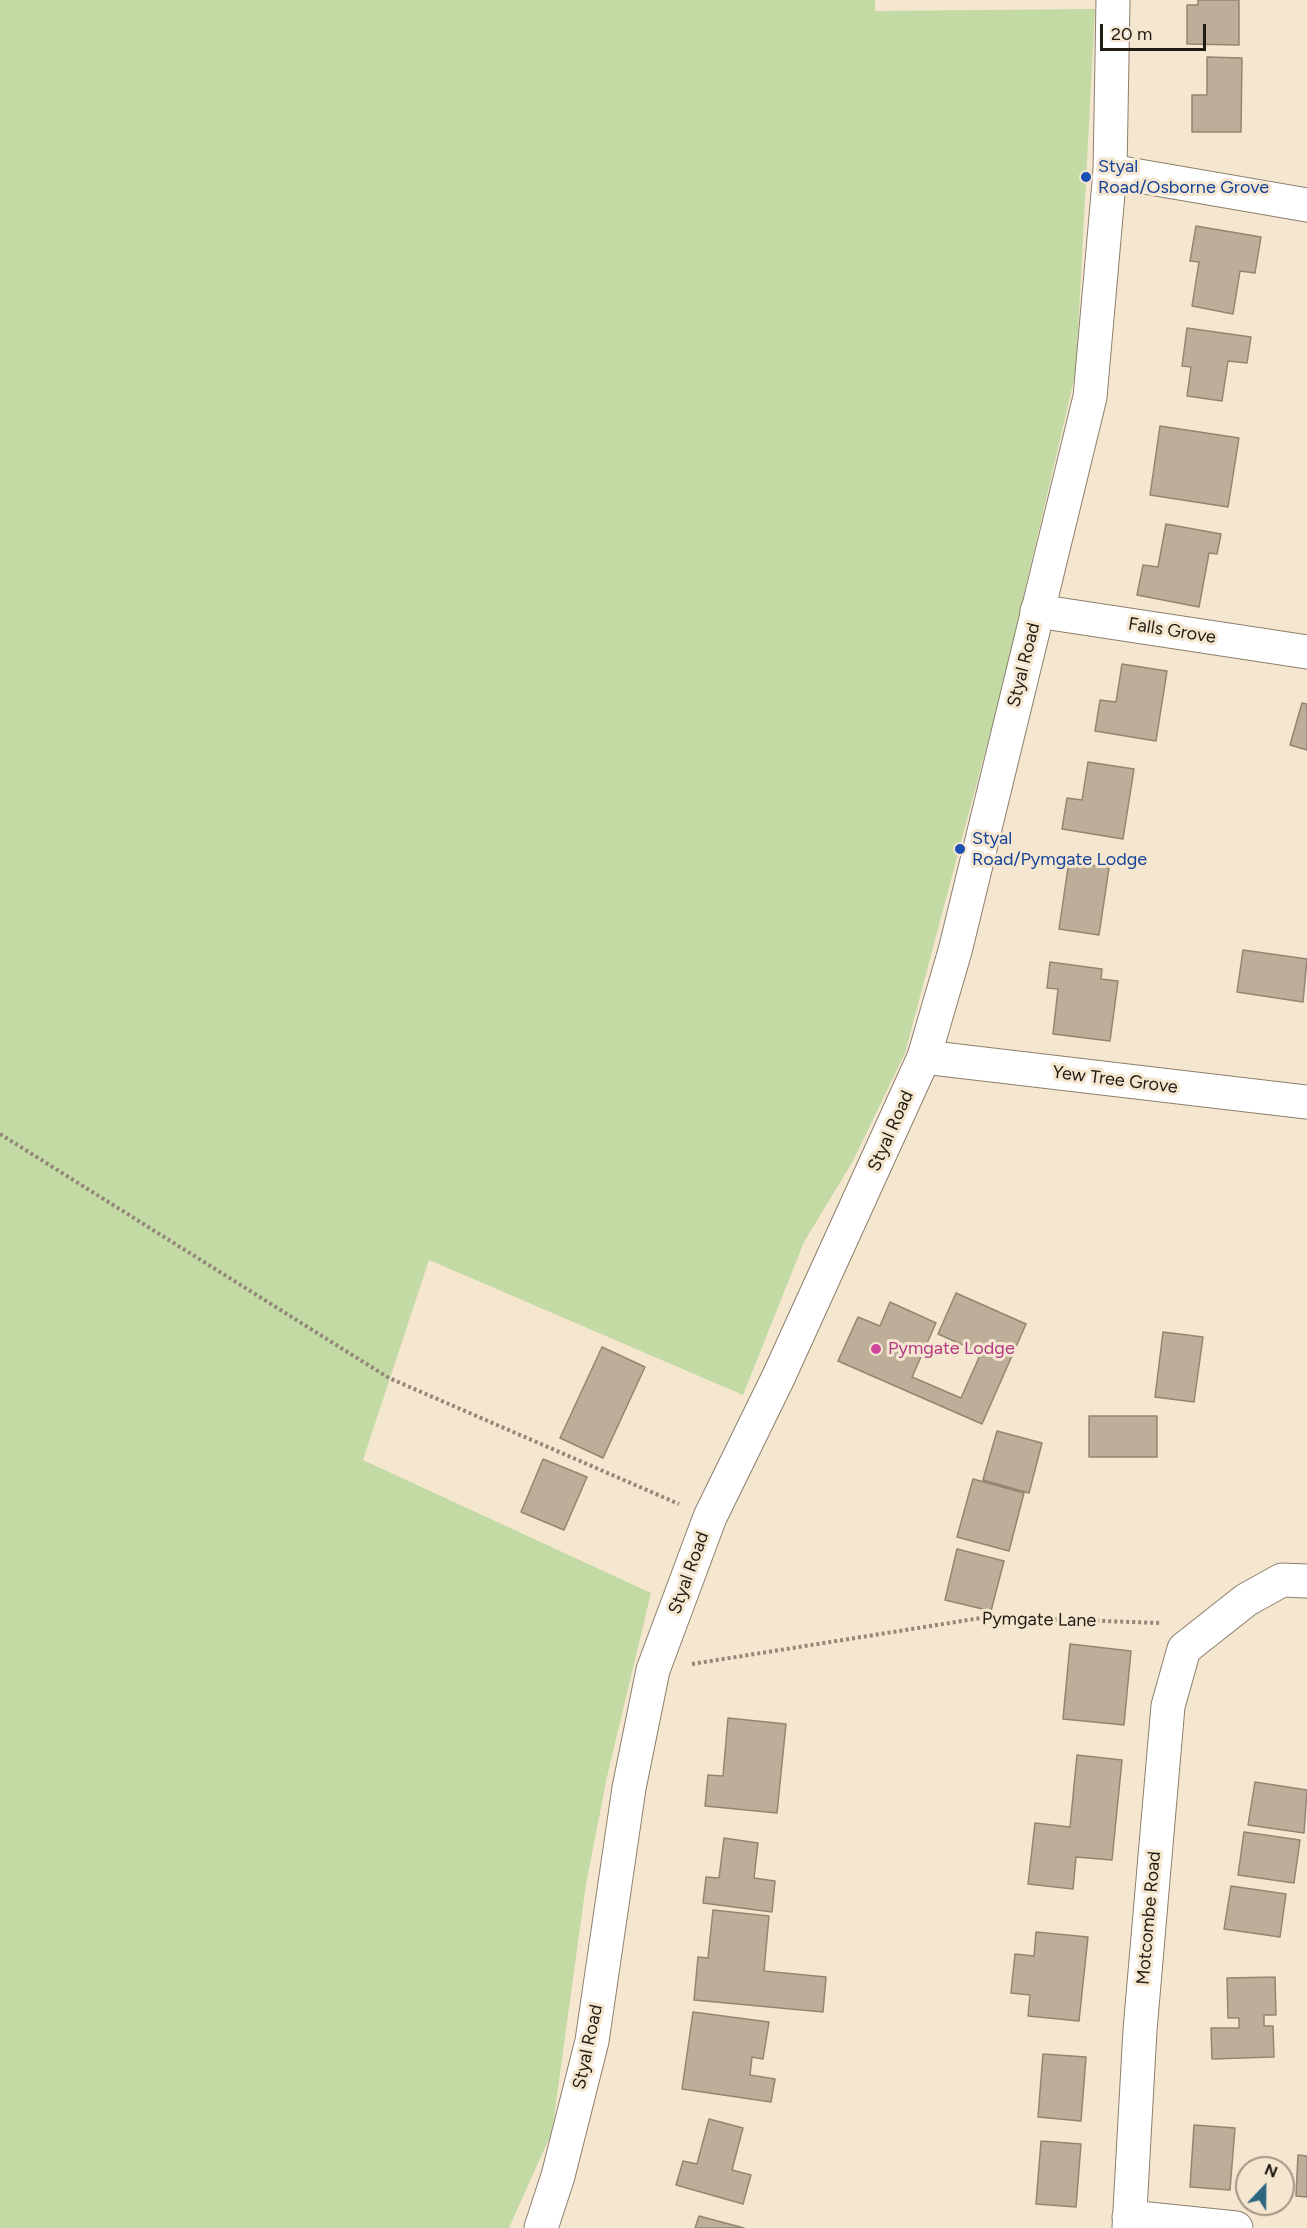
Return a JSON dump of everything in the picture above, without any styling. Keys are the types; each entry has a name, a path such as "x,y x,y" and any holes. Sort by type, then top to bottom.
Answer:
{"main road":[{"name":"Styal Road","path":"541,2228 558,2176 592,2041 629,1788 653,1670 710,1517 778,1378 924,1057 955,951 1090,397 1110,171 1113,0"},
{"path":"1110,171 1307,205"},
{"name":"Falls Grove","path":"1037,611 1307,651"},
{"name":"Yew Tree Grove","path":"924,1057 1307,1102"},
{"path":"1213,1625 1246,1600 1282,1580 1307,1581"},
{"name":"Motcombe Road","path":"1129,2223 1140,2030 1168,1706 1184,1649 1213,1625"},
{"path":"1129,2223 1236,2228"}],"path":[{"path":"0,1134 389,1378 710,1517"},
{"name":"Pymgate Lane","path":"653,1670 987,1617 1213,1625"}],"green space":[{"path":"0,0 875,0 875,11 1095,9 1076,371 1000,696 905,1053 853,1161 804,1242 743,1395 429,1260 363,1460 651,1593 607,1777 586,1884 552,2132 509,2228 0,2228"}],"building":[{"path":"1198,0 1239,0 1239,45 1187,44 1187,5 1198,5"},
{"path":"1207,57 1242,58 1241,132 1192,132 1192,95 1207,95"},
{"path":"1196,226 1261,237 1255,273 1240,271 1233,314 1192,306 1199,262 1190,261"},
{"path":"1187,328 1251,337 1247,363 1228,361 1222,401 1187,396 1191,367 1182,366"},
{"path":"1160,426 1239,438 1228,507 1150,495"},
{"path":"1166,524 1221,534 1217,554 1209,553 1199,607 1137,595 1143,565 1158,567"},
{"path":"1122,664 1167,671 1156,741 1095,731 1100,700 1116,702"},
{"path":"1302,703 1307,704 1307,750 1290,745"},
{"path":"1088,762 1134,769 1123,839 1062,829 1067,798 1082,800"},
{"path":"1069,861 1109,868 1099,935 1059,929"},
{"path":"1243,950 1307,959 1303,1002 1237,992"},
{"path":"1050,962 1102,969 1101,979 1118,981 1110,1041 1053,1034 1058,989 1047,988"},
{"path":"956,1293 1026,1324 982,1424 838,1361 858,1317 880,1326 890,1302 936,1323 912,1377 961,1398 981,1353 938,1334"},
{"path":"1163,1332 1203,1337 1194,1402 1155,1397"},
{"path":"602,1347 645,1367 603,1458 560,1438"},
{"path":"1089,1416 1157,1416 1157,1457 1089,1457"},
{"path":"997,1431 1042,1443 1029,1493 983,1480"},
{"path":"543,1459 587,1477 564,1530 521,1512"},
{"path":"973,1479 1024,1493 1009,1551 957,1537"},
{"path":"957,1549 1004,1561 991,1611 945,1600"},
{"path":"1070,1644 1131,1651 1124,1725 1063,1719"},
{"path":"728,1718 786,1724 777,1813 705,1806 708,1775 723,1776"},
{"path":"1077,1755 1122,1760 1112,1860 1076,1857 1073,1889 1028,1884 1035,1823 1070,1827"},
{"path":"1255,1782 1307,1790 1304,1833 1248,1825"},
{"path":"1244,1832 1300,1840 1294,1883 1238,1875"},
{"path":"724,1838 758,1843 754,1878 775,1881 772,1912 703,1903 706,1877 719,1878"},
{"path":"1231,1886 1286,1894 1280,1937 1224,1929"},
{"path":"713,1910 769,1916 764,1971 826,1977 823,2012 694,2000 698,1957 708,1958"},
{"path":"1036,1932 1088,1937 1079,2021 1028,2016 1030,1995 1011,1993 1015,1954 1034,1956"},
{"path":"1275,1977 1276,2015 1264,2015 1264,2026 1273,2026 1274,2057 1212,2059 1211,2028 1239,2028 1239,2018 1228,2018 1227,1978"},
{"path":"693,2012 769,2022 763,2059 752,2057 750,2075 775,2079 771,2102 682,2089"},
{"path":"1043,2054 1086,2057 1081,2121 1038,2117"},
{"path":"709,2119 743,2128 732,2170 751,2175 743,2204 676,2185 683,2161 697,2164"},
{"path":"1194,2125 1235,2128 1230,2190 1190,2187"},
{"path":"1041,2141 1081,2144 1076,2207 1036,2204"},
{"path":"1298,2155 1307,2156 1307,2197 1296,2196"},
{"path":"699,2216 744,2228 695,2228"}],"place":[{"name":"Styal Road/Osborne Grove","path":"1086,177"},
{"name":"Styal Road/Pymgate Lodge","path":"960,849"},
{"name":"Pymgate Lodge","path":"876,1349"}]}
